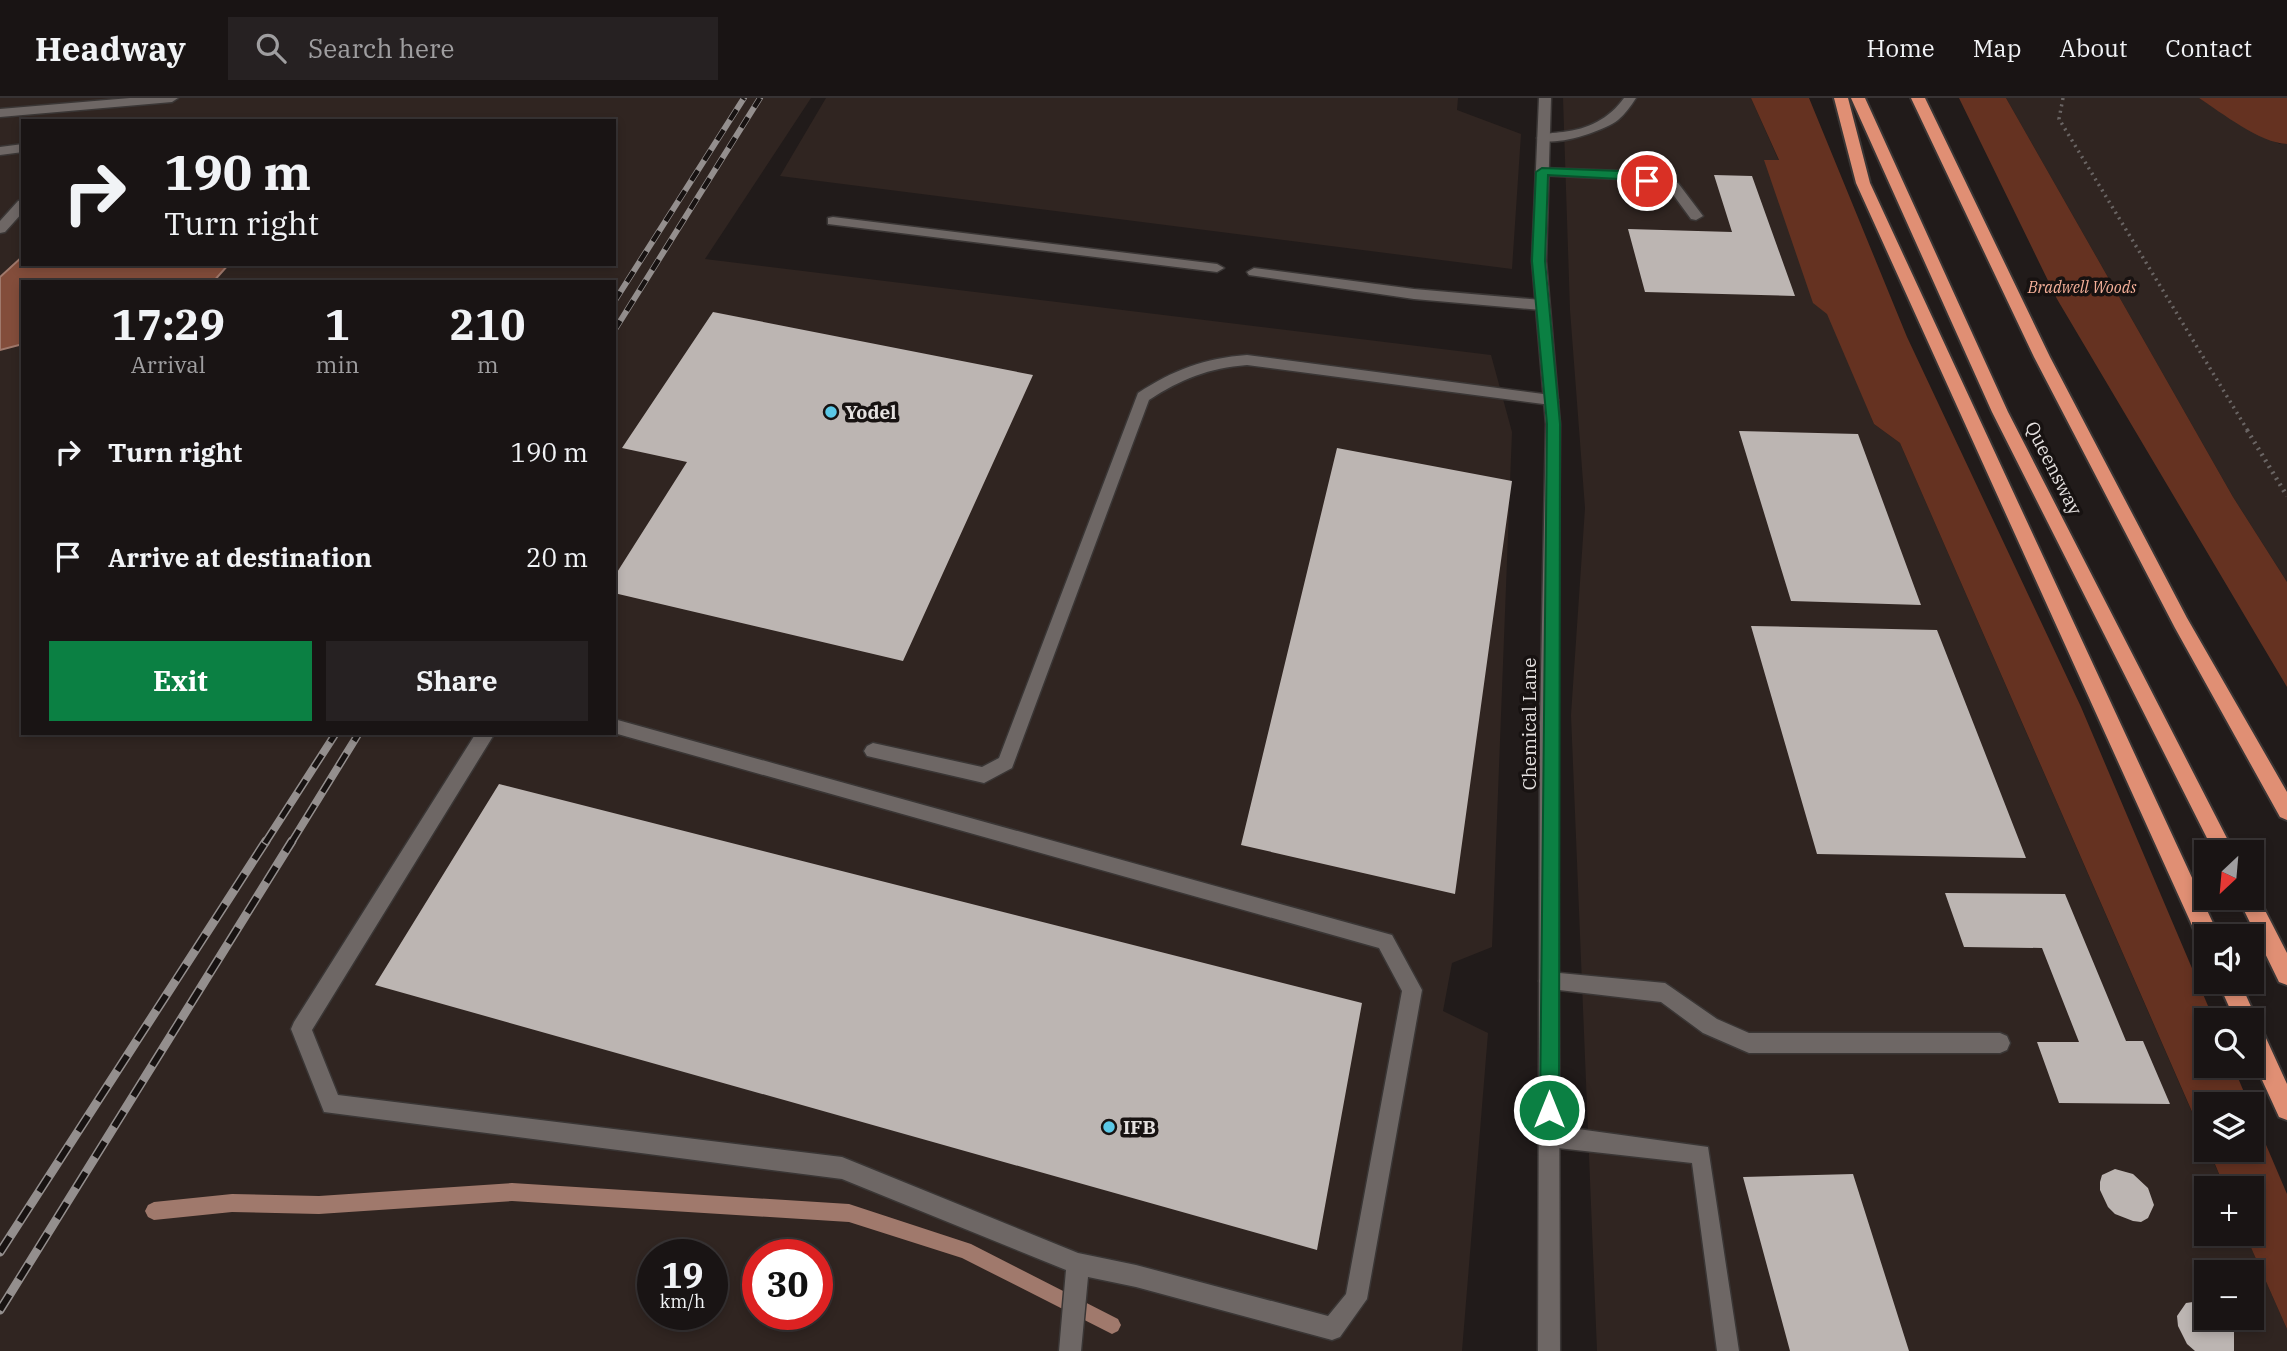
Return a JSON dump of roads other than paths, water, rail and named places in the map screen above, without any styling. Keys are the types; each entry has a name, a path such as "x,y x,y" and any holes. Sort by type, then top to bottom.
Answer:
{"highway":[{"path":"1841,98 1863,183 2203,924"},
{"name":"Queensway","path":"1858,98 2000,412 2218,840"},
{"path":"1918,98 2042,357 2181,623 2287,811"},
{"path":"2181,623 2287,788"},
{"path":"2254,910 2287,975"},
{"path":"2264,1059 2287,1110"}],"street":[{"path":"0,113 172,98"},
{"name":"Chemical Lane","path":"1545,98 1538,261 1551,400 1549,1351"},
{"path":"1543,138 1573,135 1601,126 1623,111 1630,98"},
{"path":"102,119 117,103"},
{"path":"0,150 21,148"},
{"path":"1542,172 1620,175 1672,186 1696,216"},
{"path":"0,229 21,207"},
{"path":"833,220 1217,268"},
{"path":"1254,272 1414,294 1542,305"},
{"path":"873,751 984,775 1006,763 1143,397 1177,374 1215,361 1247,360 1551,400"},
{"path":"485,735 301,1029 331,1105 842,1168 1078,1264 1136,1276 1332,1329 1356,1299 1412,990 1385,941 616,727"},
{"path":"1549,981 1665,993 1710,1026 1749,1043 2000,1043"},
{"path":"1549,1136 1701,1154 1728,1351"},
{"path":"1070,1351 1078,1264"}],"waterway":[{"path":"154,1211 232,1203 319,1205 512,1192 849,1213 965,1250 1112,1325"}],"railway":[{"path":"616,299 744,98"},
{"path":"616,328 760,98"},
{"path":"265,843 335,735"},
{"path":"291,843 358,735"},
{"path":"0,1252 266,841"},
{"path":"0,1310 292,841"}],"place":[{"name":"Yodel","path":"831,412"},
{"name":"IFB","path":"1109,1127"}],"park label":[{"name":"Bradwell Woods","path":"2082,287"}]}
